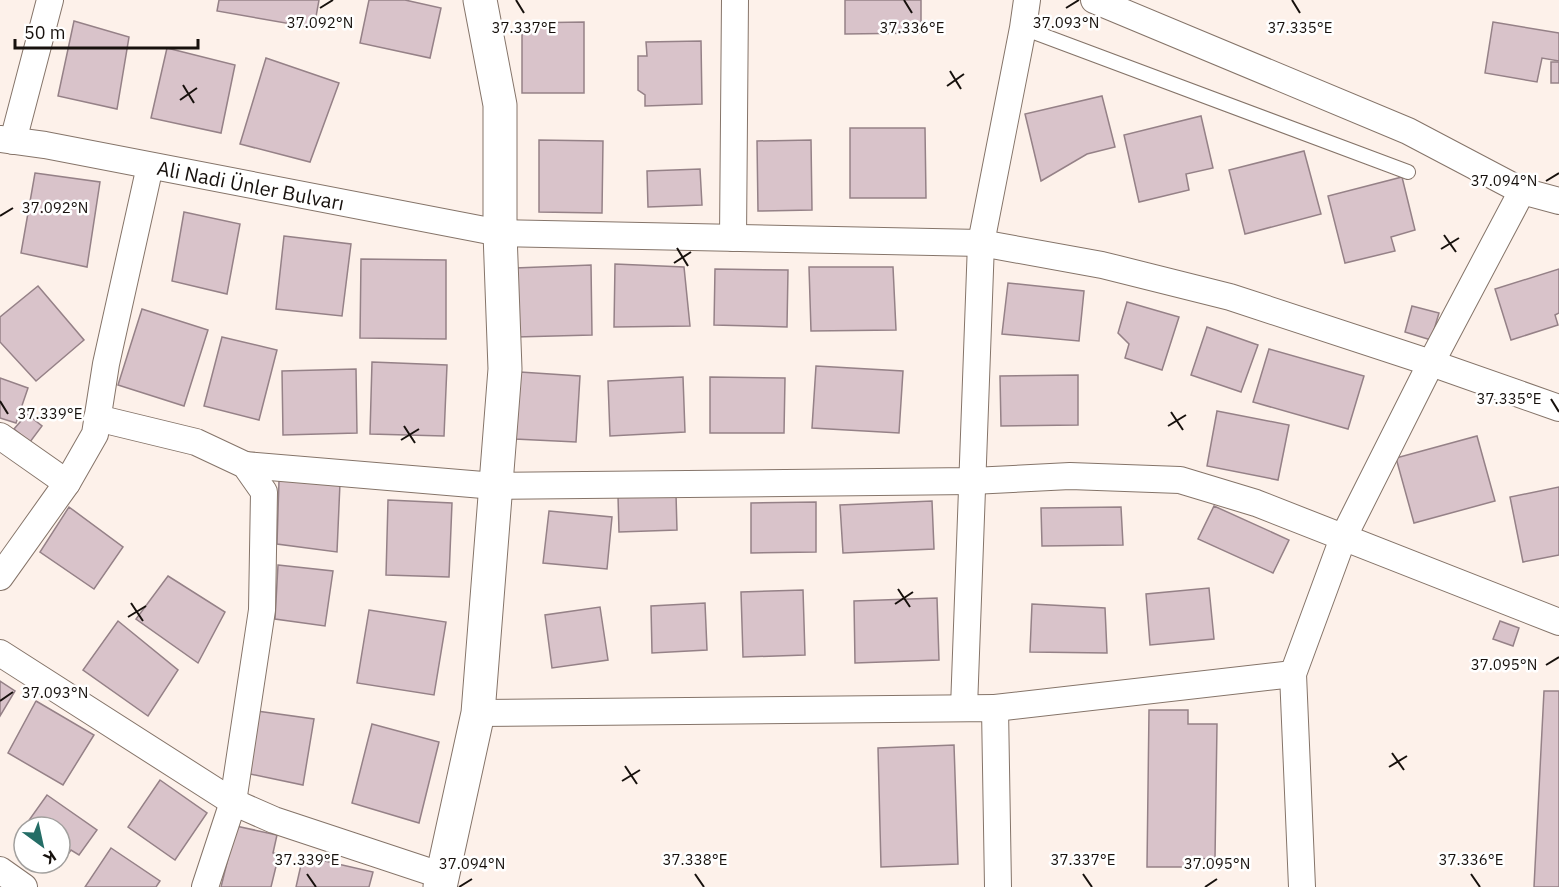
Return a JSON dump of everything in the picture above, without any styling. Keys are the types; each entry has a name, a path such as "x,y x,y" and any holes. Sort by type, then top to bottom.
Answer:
{"street":[{"path":"6,140 50,0"},
{"path":"0,653 232,802 441,882 478,713 505,369 500,233 500,105 480,0"},
{"path":"733,238 735,0"},
{"path":"964,708 981,243 1027,0"},
{"path":"1094,0 1408,131 1522,190 1559,201"},
{"name":"Ali Nadi Ünler Bulvarı","path":"6,140 500,233 981,243 1102,266 1230,297 1559,408"},
{"path":"0,577 67,483 94,434 106,364 150,166"},
{"path":"1302,887 1293,674 1343,538 1522,190"},
{"path":"97,418 196,442 245,465 495,486 972,481 1070,476 1180,480 1256,503 1559,622"},
{"path":"0,436 67,483"},
{"path":"205,887 232,802 262,610 264,492 245,465"},
{"path":"478,713 995,708 1293,674"},
{"path":"995,708 999,887"},
{"path":"0,870 24,887"}],"lane":[{"path":"1023,28 1408,172"}],"building":[{"path":"219,0 319,0 314,28 217,11"},
{"path":"369,0 405,0 441,8 430,58 360,43"},
{"path":"845,0 921,0 921,33 845,34"},
{"path":"74,21 129,37 117,109 58,96"},
{"path":"584,22 584,93 522,93 522,23"},
{"path":"1493,22 1559,33 1559,61 1542,58 1537,82 1485,73"},
{"path":"701,41 702,104 645,106 645,95 638,90 638,56 647,56 646,42"},
{"path":"167,48 235,65 221,133 151,118"},
{"path":"266,58 339,83 310,162 240,144"},
{"path":"1551,62 1559,62 1559,83 1551,83"},
{"path":"1102,96 1115,147 1087,154 1041,181 1025,114"},
{"path":"1201,116 1213,168 1186,174 1189,190 1139,202 1124,135"},
{"path":"850,128 925,128 926,198 850,198"},
{"path":"539,140 603,141 602,213 539,212"},
{"path":"811,140 812,210 758,211 757,141"},
{"path":"1304,151 1321,214 1245,234 1229,170"},
{"path":"700,169 702,205 648,207 647,171"},
{"path":"35,173 100,182 87,267 21,253"},
{"path":"1402,177 1415,230 1391,237 1395,251 1345,263 1328,196"},
{"path":"184,212 240,224 227,294 172,281"},
{"path":"284,236 351,244 342,316 276,309"},
{"path":"361,259 446,260 446,339 360,338"},
{"path":"615,264 684,267 690,326 614,327"},
{"path":"591,265 592,335 516,337 515,268"},
{"path":"809,267 893,267 896,330 811,331"},
{"path":"715,269 788,270 787,327 714,325"},
{"path":"1559,269 1559,313 1555,315 1558,325 1511,340 1495,289"},
{"path":"1008,283 1084,291 1079,341 1002,334"},
{"path":"38,286 84,340 36,381 0,342 0,317"},
{"path":"1127,302 1179,317 1162,370 1125,358 1129,344 1118,333"},
{"path":"1412,306 1439,313 1431,340 1405,332"},
{"path":"142,309 208,330 184,406 118,385"},
{"path":"1207,327 1258,345 1241,392 1191,375"},
{"path":"222,337 277,350 259,420 204,406"},
{"path":"1269,349 1364,376 1348,429 1253,402"},
{"path":"372,362 447,365 444,436 370,434"},
{"path":"816,366 903,371 899,433 812,428"},
{"path":"356,369 357,433 283,435 282,371"},
{"path":"520,372 580,376 576,442 515,439"},
{"path":"1078,375 1078,425 1001,426 1000,376"},
{"path":"683,377 685,432 610,436 608,381"},
{"path":"710,377 785,378 784,433 710,433"},
{"path":"0,378 28,388 16,423 0,418"},
{"path":"1217,411 1289,425 1278,480 1207,466"},
{"path":"27,414 42,426 30,442 14,429"},
{"path":"1477,436 1495,501 1414,523 1396,458"},
{"path":"279,480 340,483 337,552 277,544"},
{"path":"1559,487 1559,555 1523,562 1510,497"},
{"path":"676,494 677,530 619,532 618,496"},
{"path":"388,500 452,503 449,577 386,575"},
{"path":"932,501 934,549 843,553 840,505"},
{"path":"816,502 816,552 751,553 751,503"},
{"path":"1214,506 1289,540 1273,573 1198,539"},
{"path":"69,507 123,547 94,589 40,552"},
{"path":"1121,507 1123,545 1042,546 1041,508"},
{"path":"549,511 612,517 607,569 543,563"},
{"path":"278,565 333,571 325,626 275,619"},
{"path":"168,576 225,612 198,663 136,619"},
{"path":"1209,588 1214,639 1150,645 1146,594"},
{"path":"803,590 805,655 743,657 741,592"},
{"path":"937,598 939,660 855,663 854,601"},
{"path":"705,603 707,650 652,653 651,606"},
{"path":"1032,604 1105,608 1107,653 1030,652"},
{"path":"600,607 608,660 552,668 545,615"},
{"path":"369,610 446,622 434,695 357,683"},
{"path":"118,621 178,670 148,716 83,670"},
{"path":"1500,621 1519,628 1513,646 1493,639"},
{"path":"0,681 15,691 0,716"},
{"path":"1544,691 1559,691 1559,887 1534,887"},
{"path":"36,701 94,735 63,785 8,753"},
{"path":"1149,710 1188,710 1188,724 1217,724 1215,859 1190,858 1190,867 1147,867"},
{"path":"257,711 314,719 303,785 250,774"},
{"path":"372,724 439,742 419,823 352,803"},
{"path":"954,745 958,864 881,867 878,748"},
{"path":"160,780 207,813 175,860 128,827"},
{"path":"47,795 97,830 79,855 72,851 72,815 33,815"},
{"path":"236,826 277,835 273,853 279,854 271,887 221,887"},
{"path":"111,848 160,881 156,887 85,887"},
{"path":"303,856 373,872 369,887 296,887"}]}
